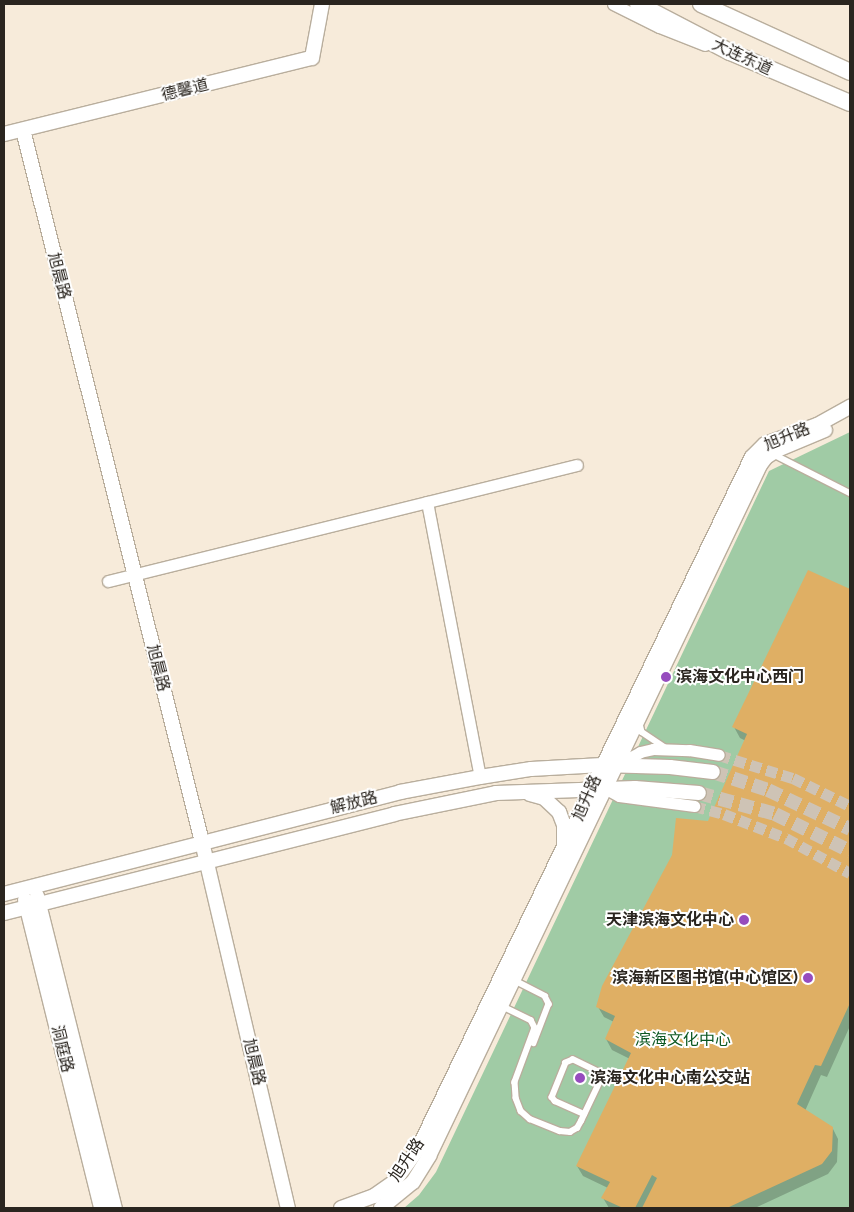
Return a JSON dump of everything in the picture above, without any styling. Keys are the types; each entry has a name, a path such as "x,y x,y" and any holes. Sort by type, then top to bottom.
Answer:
{"main road":[{"name":"大连东道","path":"638,4 730,52 850,103"},
{"path":"701,4 850,72"}],"street":[{"name":"德馨道","path":"4,134 312,58 322,4"},
{"path":"613,4 681,37 730,52"},
{"name":"旭晨路","path":"23,130 202,842 288,1208"},
{"name":"旭升路","path":"509,978 563,850 592,788 609,765 640,714 770,441 817,425 850,407"},
{"name":"旭升路","path":"341,1208 365,1201 385,1189 394,1182 411,1160 496,1003 606,789 609,765 748,465 765,450 816,434 850,417"},
{"path":"108,581 135,576 577,465"},
{"path":"427,502 480,776"},
{"path":"609,765 640,752 666,748 719,756"},
{"name":"解放路","path":"4,894 400,792 480,776 531,769 609,765 670,767 712,772"},
{"name":"解放路","path":"4,912 435,805 496,793 592,788 659,789 699,793"},
{"path":"606,789 619,796 694,806"},
{"path":"517,792 539,795 555,806 564,825 563,850"},
{"name":"洞庭路","path":"28,888 101,1208"},
{"path":"33,905 115,1208"},
{"name":"旭升路","path":"381,1208 405,1190 420,1173 496,1003"}],"lane":[{"path":"765,450 850,493"},
{"path":"640,714 642,732 666,748"},
{"path":"509,978 544,996 549,1004 520,1080 518,1094 521,1104 532,1117 548,1124 567,1130 577,1128"},
{"path":"496,1003 531,1020 535,1028 515,1082 516,1098 521,1111 530,1119 560,1131 570,1132 577,1128 584,1114 601,1079 600,1075 577,1062 569,1061 552,1097 555,1101 584,1114"}],"green space":[{"name":"滨海文化中心","path":"850,432 850,1208 404,1208 419,1195 436,1172 769,471"}],"building":[{"name":"天津滨海文化中心","path":"808,570 850,589 850,1003 821,1066 815,1065 797,1104 833,1127 832,1151 822,1164 727,1208 642,1208 657,1178 652,1175 635,1208 623,1208 601,1198 610,1182 576,1166 631,1053 605,1039 615,1016 596,1007 602,986 672,855 676,818 708,821 747,734 732,727"}],"tunnel":[{"path":"719,755 793,778 850,806"},
{"path":"713,772 768,790 850,829"},
{"path":"699,793 775,814 850,851"},
{"path":"694,806 724,814 786,838 850,873"}],"place":[{"name":"滨海文化中心西门","path":"666,677"},
{"name":"天津滨海文化中心","path":"744,920"},
{"name":"滨海新区图书馆(中心馆区)","path":"808,978"},
{"name":"滨海文化中心南公交站","path":"580,1078"}]}
